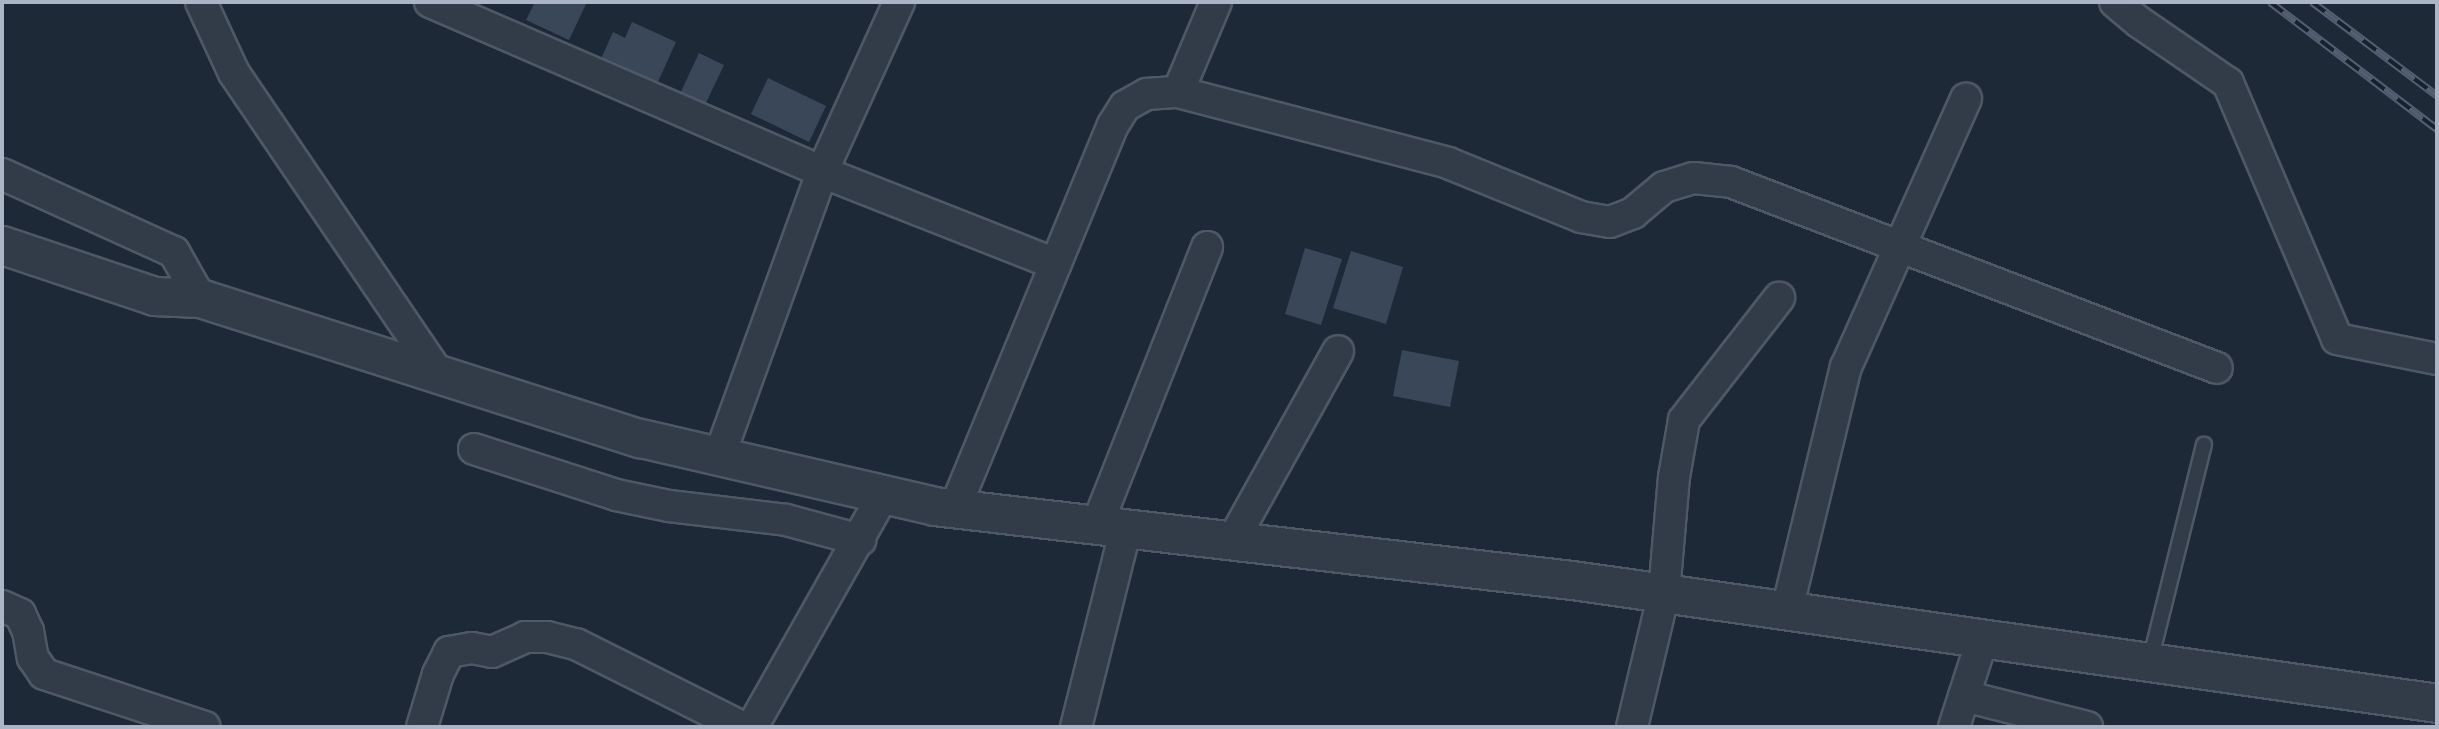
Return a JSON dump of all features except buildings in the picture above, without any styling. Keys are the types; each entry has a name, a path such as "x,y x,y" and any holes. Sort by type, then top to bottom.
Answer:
{"street":[{"path":"201,2 234,74 440,376"},
{"path":"430,2 822,172 1056,264"},
{"path":"719,457 822,172 899,2"},
{"path":"1178,92 1216,2"},
{"path":"2115,2 2139,22 2228,83 2337,339 2437,359"},
{"path":"955,508 1114,125 1125,106 1146,94 1178,92 1448,163 1581,217 1610,222 1633,213 1664,187 1694,178 1731,182 2217,368"},
{"path":"1787,610 1846,367 1966,99"},
{"path":"2,174 174,252 200,298"},
{"path":"2,245 154,296 200,298 640,438 883,495 955,508 1664,593 2437,703"},
{"path":"1076,727 1112,526 1207,247"},
{"path":"1632,727 1664,593 1674,477 1684,420 1779,298"},
{"path":"1233,540 1338,351"},
{"path":"474,449 616,495 669,506 786,520 860,540"},
{"path":"752,727 883,495"},
{"path":"2,606 20,614 28,631 33,658 44,674 150,719 205,727"},
{"path":"422,727 438,674 449,652 472,648 492,652 524,637 547,637 576,644 742,727"},
{"path":"1954,727 1983,637"},
{"path":"1964,696 2087,727"}],"lane":[{"path":"2150,661 2204,444"}],"railway":[{"path":"2270,2 2437,129"},
{"path":"2312,2 2437,96"}]}
